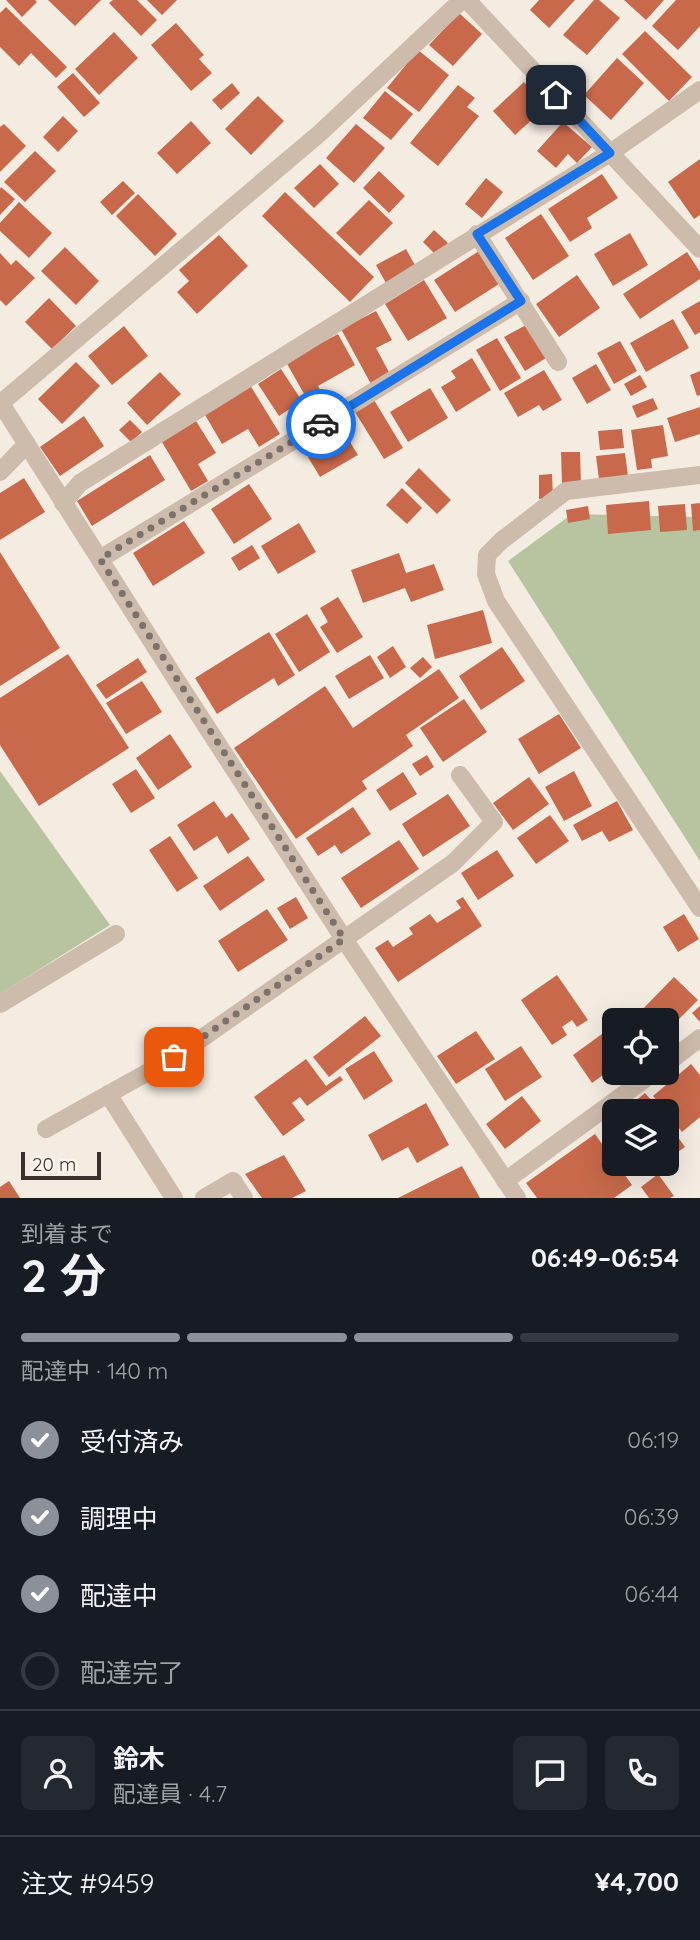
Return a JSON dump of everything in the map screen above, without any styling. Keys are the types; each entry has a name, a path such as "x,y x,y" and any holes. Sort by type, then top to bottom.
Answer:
{"street":[{"path":"517,1198 344,939 1,402 320,133 465,0 700,249"},
{"path":"64,503 80,483 610,153 700,90"},
{"path":"477,234 558,362"},
{"path":"100,559 521,301"},
{"path":"0,472 27,443"},
{"path":"700,475 566,491 487,555 486,574 496,601 700,908"},
{"path":"46,1129 174,1057 453,863 494,822 460,775"},
{"path":"0,1004 116,934"},
{"path":"679,1054 700,1038"},
{"path":"505,1181 637,1085"},
{"path":"108,1094 174,1198"},
{"path":"204,1198 233,1181 244,1198"}],"green space":[{"path":"572,514 700,517 700,861 508,561"},
{"path":"0,771 110,925 0,994"}],"building":[{"path":"6,0 35,0 37,2 22,17"},
{"path":"48,0 101,0 75,26"},
{"path":"113,0 137,0 157,20 141,36 109,3"},
{"path":"147,0 177,0 162,15"},
{"path":"539,0 575,0 549,28 530,10"},
{"path":"594,0 599,0 620,18 587,55 563,35"},
{"path":"624,0 664,0 646,20"},
{"path":"676,0 700,0 700,26 678,50 652,26"},
{"path":"6,7 67,67 56,78 31,53 19,66 0,47 0,13"},
{"path":"459,13 482,34 453,66 429,45"},
{"path":"176,23 204,55 199,59 212,73 191,91 151,45"},
{"path":"645,31 692,77 669,101 622,54"},
{"path":"114,32 138,58 99,95 75,69"},
{"path":"418,50 449,75 419,112 387,88"},
{"path":"617,58 644,83 611,120 584,95"},
{"path":"73,73 100,103 84,117 57,87"},
{"path":"524,82 547,106 515,135 493,111"},
{"path":"232,83 240,93 221,110 212,100"},
{"path":"458,85 475,98 467,107 479,116 438,166 410,143"},
{"path":"385,91 413,114 391,140 363,118"},
{"path":"258,96 284,121 251,155 225,129"},
{"path":"63,116 78,131 58,152 43,137"},
{"path":"191,121 211,143 177,174 157,153"},
{"path":"563,122 592,147 577,163 568,154 556,168 537,151"},
{"path":"4,124 26,146 0,172 0,127"},
{"path":"356,124 385,148 354,183 326,158"},
{"path":"35,151 56,171 25,202 4,182"},
{"path":"700,159 700,215 694,219 668,182"},
{"path":"320,164 339,184 314,208 294,188"},
{"path":"379,171 405,196 389,213 363,188"},
{"path":"602,174 618,198 587,218 592,228 570,242 548,209"},
{"path":"486,178 503,192 482,218 465,204"},
{"path":"123,181 135,193 112,215 100,202"},
{"path":"1,187 15,199 0,215 0,189"},
{"path":"285,192 374,277 350,302 262,216"},
{"path":"138,194 177,234 155,256 116,216"},
{"path":"369,200 393,223 360,256 336,233"},
{"path":"19,202 52,233 29,258 0,231 0,223"},
{"path":"541,214 569,256 533,280 505,238"},
{"path":"434,230 448,243 436,255 423,242"},
{"path":"630,233 648,265 613,286 594,254"},
{"path":"219,235 248,266 197,314 177,292 189,281 179,270"},
{"path":"65,247 99,281 76,305 41,271"},
{"path":"406,249 416,267 386,283 376,265"},
{"path":"479,251 499,284 455,312 434,280"},
{"path":"687,252 700,272 700,279 640,319 623,294"},
{"path":"0,253 11,265 16,260 35,278 6,306 0,300"},
{"path":"577,275 600,308 559,337 536,304"},
{"path":"424,280 447,318 408,341 385,304"},
{"path":"49,298 76,326 52,349 25,322"},
{"path":"700,301 700,332 695,335 681,312"},
{"path":"376,311 392,340 376,348 390,374 371,384 341,329"},
{"path":"673,319 689,348 646,372 630,343"},
{"path":"526,325 546,358 525,371 504,337"},
{"path":"124,326 148,356 112,385 88,356"},
{"path":"338,334 355,365 318,386 330,406 316,415 286,362"},
{"path":"497,338 521,378 500,391 476,350"},
{"path":"620,341 637,371 614,384 597,353"},
{"path":"472,358 491,390 456,412 441,387 456,378 451,371"},
{"path":"76,362 100,386 62,424 38,399"},
{"path":"596,364 611,390 587,404 572,378"},
{"path":"281,369 302,401 279,416 258,384"},
{"path":"544,370 562,400 543,411 539,405 518,417 504,393"},
{"path":"700,371 700,395 697,396 690,375"},
{"path":"160,372 181,394 147,425 127,403"},
{"path":"640,375 647,387 631,396 624,384"},
{"path":"250,385 280,434 259,447 248,429 222,444 204,413"},
{"path":"430,388 448,418 408,442 390,412"},
{"path":"653,398 658,409 637,418 632,406"},
{"path":"374,400 403,448 384,459 355,412"},
{"path":"700,407 700,434 675,442 667,418"},
{"path":"84,416 104,446 60,476 40,447"},
{"path":"130,420 142,432 131,442 119,430"},
{"path":"196,421 216,453 198,464 208,481 191,491 162,442"},
{"path":"339,424 358,455 320,477 308,457 317,452 311,441"},
{"path":"663,425 668,456 651,459 652,468 637,470 631,430"},
{"path":"622,429 624,448 600,450 598,431"},
{"path":"561,452 580,452 581,484 562,484"},
{"path":"625,453 628,476 599,479 596,456"},
{"path":"150,455 165,480 92,526 77,501"},
{"path":"419,468 451,500 437,514 405,483"},
{"path":"552,474 553,498 539,499 539,475"},
{"path":"24,478 45,512 0,540 0,493"},
{"path":"249,484 272,519 234,544 211,509"},
{"path":"402,488 422,508 407,524 386,505"},
{"path":"649,501 651,530 608,534 606,505"},
{"path":"700,503 700,530 693,531 691,504"},
{"path":"685,504 687,530 660,532 658,506"},
{"path":"588,506 590,519 568,523 566,510"},
{"path":"184,521 205,553 153,586 133,553"},
{"path":"299,523 316,552 278,574 261,546"},
{"path":"252,545 260,558 239,571 231,558"},
{"path":"0,552 60,648 0,686"},
{"path":"399,553 406,573 434,564 444,590 411,602 405,588 363,603 351,570"},
{"path":"338,597 363,637 337,653 320,627 328,622 320,608"},
{"path":"483,610 492,643 435,659 427,625"},
{"path":"307,614 330,652 299,672 275,634"},
{"path":"269,632 295,675 278,686 274,678 217,714 195,678"},
{"path":"393,646 406,667 390,678 377,657"},
{"path":"502,647 525,681 481,710 459,676"},
{"path":"68,654 129,748 39,806 0,745 0,698"},
{"path":"370,655 384,678 349,699 335,676"},
{"path":"423,657 432,667 420,678 410,668"},
{"path":"138,658 147,672 106,699 96,685"},
{"path":"439,669 459,698 406,735 413,746 362,781 367,789 296,839 234,748 325,686 353,728"},
{"path":"142,681 162,712 126,734 106,703"},
{"path":"464,699 487,732 443,762 420,728"},
{"path":"559,714 581,748 539,774 518,739"},
{"path":"170,734 192,767 158,790 136,758"},
{"path":"427,755 434,767 420,776 412,764"},
{"path":"136,769 155,798 131,813 112,784"},
{"path":"574,771 592,806 564,821 545,787"},
{"path":"403,772 417,794 390,811 376,790"},
{"path":"529,777 549,804 513,830 493,803"},
{"path":"448,794 470,826 423,857 402,824"},
{"path":"214,801 226,818 232,813 250,839 228,854 217,836 194,851 177,825"},
{"path":"617,801 633,830 609,842 602,831 582,841 573,825"},
{"path":"353,807 371,834 341,854 335,845 318,856 306,838"},
{"path":"550,815 569,841 536,864 517,838"},
{"path":"170,836 198,878 177,892 149,850"},
{"path":"399,840 419,869 361,908 341,878"},
{"path":"497,850 514,876 478,900 461,873"},
{"path":"248,856 265,880 220,911 203,886"},
{"path":"296,897 308,918 290,929 277,908"},
{"path":"463,897 482,926 398,982 375,948 388,940 393,947 413,934 409,928 430,914 437,923 461,908 456,901"},
{"path":"267,909 288,940 238,972 218,941"},
{"path":"684,914 699,939 678,952 663,927"},
{"path":"557,975 588,1020 577,1027 572,1020 562,1027 567,1035 552,1045 521,1000"},
{"path":"674,977 698,1000 679,1019 679,1008 644,1008"},
{"path":"700,1006 700,1022 692,1013"},
{"path":"365,1016 381,1036 329,1077 313,1057"},
{"path":"476,1031 495,1059 456,1084 437,1056"},
{"path":"602,1034 602,1076 592,1083 573,1055"},
{"path":"521,1046 542,1077 505,1101 485,1069"},
{"path":"374,1051 393,1081 364,1100 345,1069"},
{"path":"306,1059 326,1086 340,1076 343,1080 307,1106 300,1097 292,1103 305,1120 283,1136 254,1097"},
{"path":"691,1064 700,1075 700,1117 682,1132 679,1128 679,1099 655,1099 653,1096 666,1085 679,1085 679,1074"},
{"path":"645,1093 650,1099 638,1099"},
{"path":"522,1096 541,1121 505,1149 486,1124"},
{"path":"426,1103 449,1145 417,1163 408,1147 382,1161 368,1135"},
{"path":"595,1134 602,1144 602,1176 626,1176 632,1185 614,1198 537,1198 526,1183"},
{"path":"679,1139 685,1147 679,1151"},
{"path":"284,1155 306,1191 292,1198 262,1198 245,1174"},
{"path":"462,1166 480,1198 398,1198"},
{"path":"659,1176 674,1196 649,1198 641,1187"},
{"path":"9,1181 20,1198 0,1198 0,1187"}],"way so far":[{"path":"174,1057 344,939 100,559 321,424"}],"route":[{"path":"321,424 521,301 477,234 610,153 556,95"}]}
